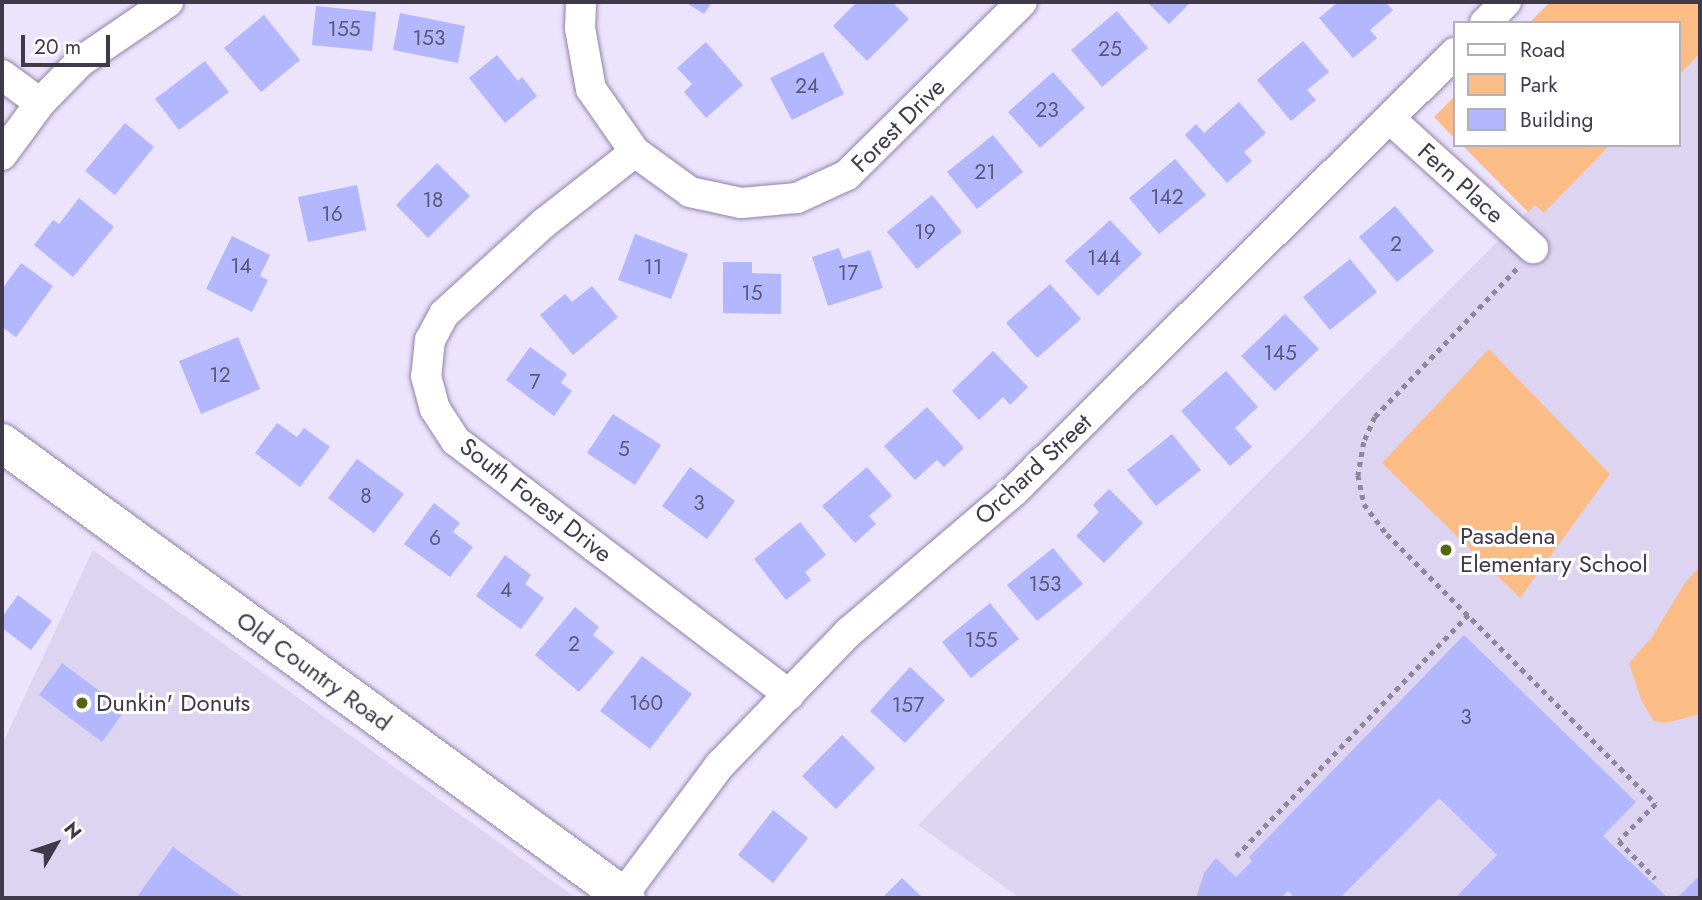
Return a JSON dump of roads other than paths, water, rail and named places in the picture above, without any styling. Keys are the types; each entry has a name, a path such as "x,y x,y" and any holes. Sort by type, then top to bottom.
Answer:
{"main road":[{"name":"Old Country Road","path":"2,443 624,897"}],"street":[{"path":"2,155 40,103 80,62 168,2"},
{"name":"Forest Drive","path":"581,2 580,28 591,89 635,152 690,192 741,203 797,198 848,175 1022,2"},
{"path":"1487,21 1506,2"},
{"name":"Orchard Street","path":"624,897 720,765 849,632 1013,491 1454,54"},
{"path":"2,75 40,103"},
{"name":"Fern Place","path":"1390,119 1528,256"},
{"name":"South Forest Drive","path":"635,152 544,223 444,314 430,340 426,376 435,409 457,441 789,695"}],"place":[{"name":"Pasadena Elementary School","path":"1446,550"},
{"name":"Dunkin' Donuts","path":"82,703"}]}
